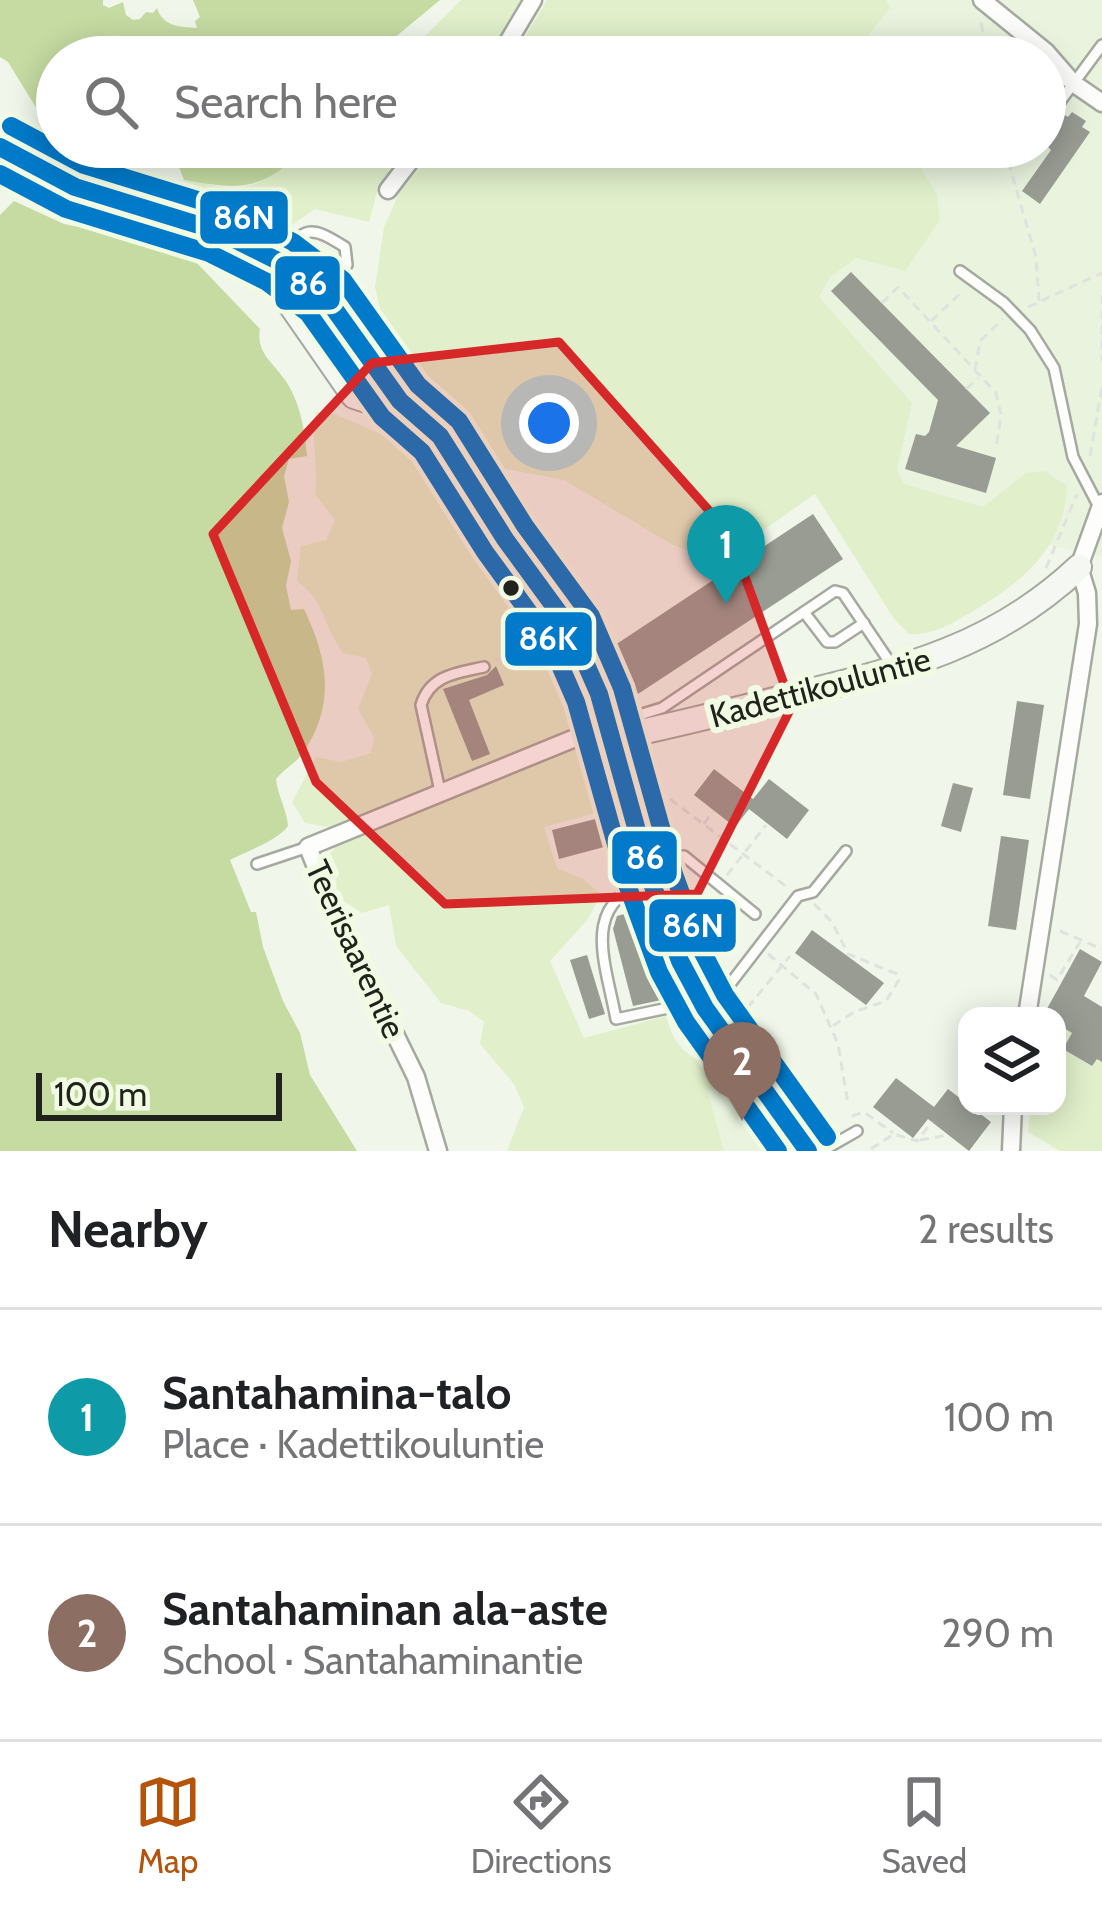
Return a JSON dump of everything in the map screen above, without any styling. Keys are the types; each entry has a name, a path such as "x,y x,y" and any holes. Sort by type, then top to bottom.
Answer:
{"main road":[{"path":"0,147 36,166"},
{"path":"39,168 75,187 218,231 249,245 275,268 325,296 389,387 447,445 569,628 599,694 664,924 700,999 808,1151"},
{"path":"275,268 300,318 355,396 415,416"},
{"name":"Kadettikouluntie","path":"610,731 758,695 895,671 991,633 1090,565"}],"street":[{"path":"512,36 533,0"},
{"path":"981,8 1022,36"},
{"path":"1066,75 1102,103"},
{"path":"388,190 405,168"},
{"name":"Kadettikouluntie","path":"1090,565 1101,507"},
{"path":"1028,1007 1088,624 1090,565"},
{"name":"Teerisaarentie","path":"438,1151 416,1078 308,848 440,791 610,731"},
{"path":"1011,1151 1013,1115"}],"lane":[{"path":"1066,93 1102,45"},
{"path":"275,268 295,239 310,230 319,230 345,247 347,266 325,296 300,318"},
{"path":"960,271 1004,303 1030,330 1054,368 1072,457 1101,507"},
{"path":"610,731 662,708 835,591 843,593 895,671"},
{"path":"804,612 827,642 835,642 864,623"},
{"path":"440,791 421,705 425,691 449,675 484,667"},
{"path":"256,864 308,848"},
{"path":"755,914 684,856 649,873 615,898 599,927 616,1019 727,988 800,895 814,892 846,851"},
{"path":"822,1151 857,1131"}],"path":[{"path":"1010,168 1036,257 1040,303"},
{"path":"929,322 974,282"},
{"path":"882,303 898,287 996,393 1000,404 996,448"},
{"path":"1102,295 1102,362"},
{"path":"966,389 980,376"},
{"path":"1040,576 1084,478 1102,387"},
{"path":"484,667 569,628"},
{"path":"648,782 832,922 847,956 897,974 886,1001 854,1012 831,1027"},
{"path":"704,824 713,812"},
{"path":"722,883 766,825"},
{"path":"1042,919 1102,949"},
{"path":"1035,966 1057,980 1080,942"},
{"path":"758,947 816,994 831,1027 848,1104"},
{"path":"724,1033 790,956"},
{"path":"853,1116 865,1112 894,1134 917,1141 948,1135"},
{"path":"876,1119 881,1113"},
{"path":"885,1126 890,1120"},
{"path":"917,1141 932,1122"},
{"path":"871,1149 894,1134"}],"highlighted area":[{"path":"559,342 729,533 792,706 697,894 445,904 316,782 213,534 372,363"}],"shaded area":[{"path":"0,0 103,0 109,8 123,2 126,15 133,20 157,8 167,22 197,28 195,21 200,17 193,0 440,0 396,36 36,36 36,108 8,62 0,57"},
{"path":"461,0 522,0 501,36 425,36"},
{"path":"547,0 886,0 890,8 868,36 526,36"},
{"path":"830,0 1102,0 1102,557 896,510 805,307 816,168 1066,168 1066,36 827,36"},
{"path":"179,168 283,168 238,186 184,180"},
{"path":"283,168 390,168 378,188 369,222 315,209 279,234 174,203 168,188 173,180 242,188"},
{"path":"420,168 920,168 937,194 940,220 905,271 856,258 830,277 819,297 912,403 897,469 904,484 983,507 1026,473 1045,471 1067,486 1058,529 1036,563 988,602 941,628 909,634 894,619 815,494 718,562 671,544 564,480 489,466 448,420 385,329 375,287 384,227 399,193"},
{"path":"14,201 64,224 149,241 193,259 260,329 263,351 298,407 307,456 289,459 284,476 289,502 282,528 291,561 286,586 291,610 304,609 319,646 324,699 314,735 276,779 288,826 230,860 251,912 256,912 263,947 300,1033 310,1075 357,1151 0,1151 0,215"},
{"path":"316,412 330,412 422,452 518,611 538,629 563,666 582,713 577,725 550,739 430,786 396,805 328,827 305,823 292,802 316,757 341,762 371,753 374,737 358,709 372,674 366,658 343,653 314,598 297,581 301,546 326,540 335,520 315,494"},
{"path":"590,742 611,809 544,827 557,868 583,879 601,894 588,919 550,961 584,1038 666,1016 683,1049 727,1083 708,1092 724,1151 507,1151 524,1107 514,1084 480,1044 484,1022 469,1011 441,1003 396,946 389,905 362,913 336,896 329,856 339,842"},
{"path":"1066,1051 1091,1066 1097,1059 1102,1062 1102,1151 1060,1151 1028,1132 1030,1115 1066,1115"},
{"path":"739,1077 788,1151 724,1151 708,1091"}],"building":[{"path":"1072,112 1086,121 1082,127 1090,132 1066,167 1066,116"},
{"path":"1038,168 1065,168 1040,204 1022,191"},
{"path":"851,272 990,413 956,446 996,458 986,493 905,469 916,434 929,432 938,400 831,291"},
{"path":"813,514 843,559 638,694 609,649"},
{"path":"496,666 504,685 469,700 490,754 472,761 443,689 487,675"},
{"path":"1017,701 1044,705 1030,799 1003,795"},
{"path":"714,769 753,799 769,779 809,810 787,839 749,809 735,827 694,795"},
{"path":"953,783 973,788 961,832 941,826"},
{"path":"615,814 623,842 559,859 552,830"},
{"path":"1001,836 1029,840 1016,930 988,926"},
{"path":"642,909 666,999 633,1006 613,929 617,916"},
{"path":"812,930 884,983 866,1005 795,953"},
{"path":"1080,949 1102,962 1084,996 1102,1007 1102,1062 1097,1059 1092,1066 1066,1051 1072,1033 1066,1029 1066,1007 1048,1007"},
{"path":"587,955 605,1014 589,1019 570,960"},
{"path":"896,1078 934,1107 948,1089 958,1097 958,1115 982,1115 991,1122 969,1151 928,1119 913,1138 873,1107"}],"transit line":[{"name":"86N","path":"11,126 36,139"},
{"name":"86","path":"0,147 36,166"},
{"name":"86","path":"39,168 75,187 218,231 280,262 325,296 400,401 440,436 505,539 570,628 599,694 651,881 680,961 705,1008 808,1151"},
{"name":"86N","path":"94,168 227,209 293,242 343,280 418,385 459,421 525,526 591,616 622,688 674,874 702,951 725,995 827,1137"},
{"name":"86K","path":"0,174 66,209 209,253 267,282 308,313 382,417 422,452 485,552 549,640 576,702 628,887 659,972 686,1022 778,1151"}],"place":[{"name":"Santahamina-talo","path":"726,604"},
{"name":"Santahaminan ala-aste","path":"742,1121"}]}
